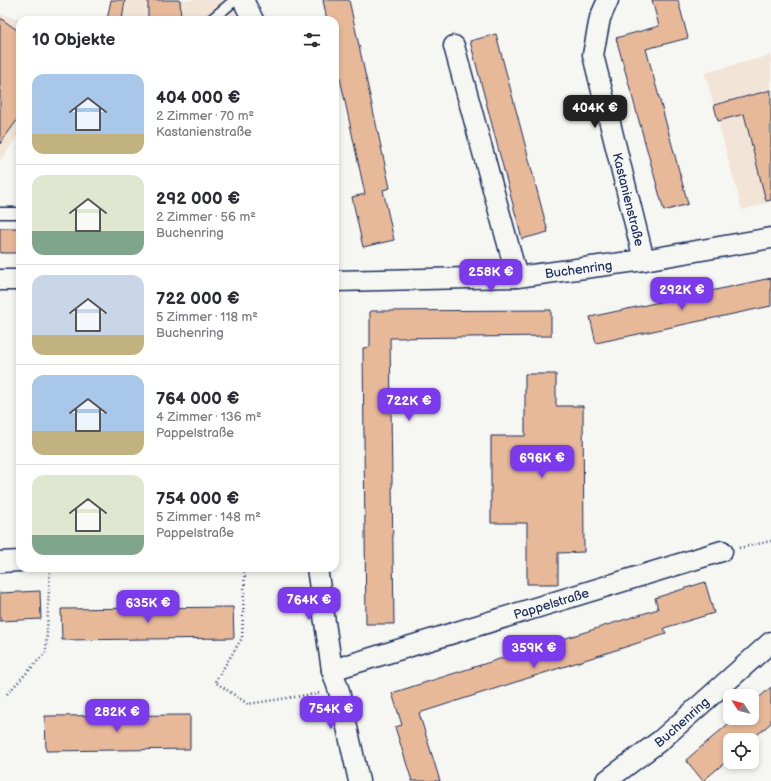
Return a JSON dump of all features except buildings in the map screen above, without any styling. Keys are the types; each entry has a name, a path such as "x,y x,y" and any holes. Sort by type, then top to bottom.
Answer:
{"street":[{"path":"243,0 251,16"},
{"name":"Kastanienstraße","path":"608,0 600,18 593,55 644,260"},
{"path":"454,46 517,277"},
{"name":"Buchenring","path":"339,281 517,277 644,260 771,238"},
{"path":"0,280 16,280"},
{"name":"Pappelstraße","path":"332,670 722,550"},
{"path":"0,562 16,561"},
{"path":"318,572 332,670 339,691 360,781"},
{"name":"Buchenring","path":"606,781 661,740 771,642"}],"lane":[{"path":"215,16 234,0"},
{"path":"0,213 16,213"}],"path":[{"path":"722,550 771,542"},
{"path":"8,694 46,652 50,572"},
{"path":"245,572 242,638 215,682 248,704 339,691"}],"shaded area":[{"path":"111,0 229,0 237,16 108,16"},
{"path":"0,14 16,19 16,139 0,161"},
{"path":"771,55 771,202 742,210 705,73"}]}
